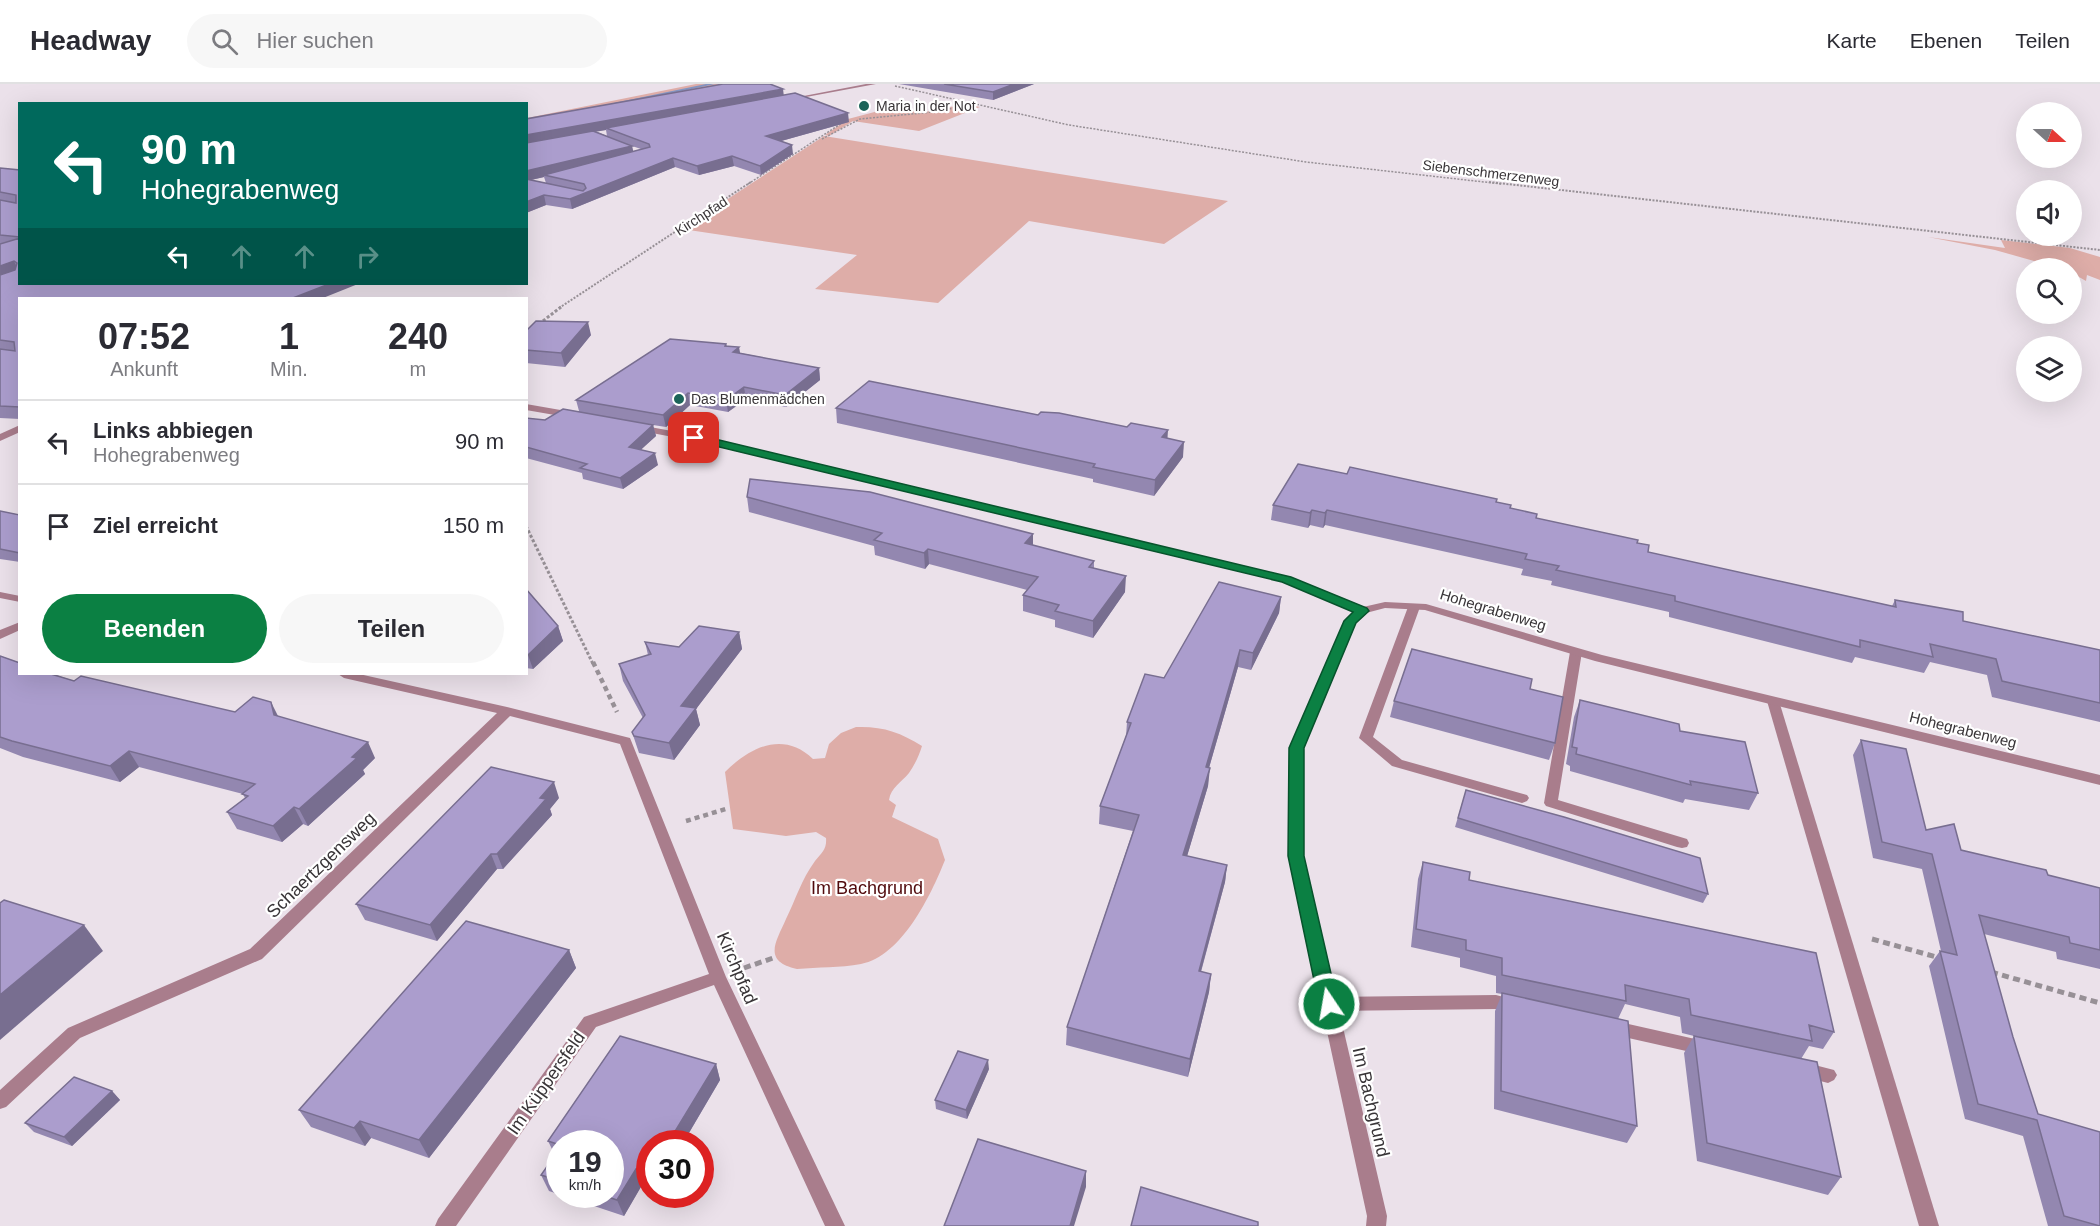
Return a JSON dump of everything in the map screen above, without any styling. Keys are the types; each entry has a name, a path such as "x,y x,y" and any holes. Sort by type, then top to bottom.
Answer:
{"street":[{"path":"784,101 874,84"},
{"path":"528,407 582,417"},
{"path":"627,425 694,438 1286,579 1362,611"},
{"path":"0,438 18,429"},
{"path":"0,595 18,599"},
{"name":"Hohegrabenweg","path":"1362,611 1385,605 1426,607 1576,652 2100,780"},
{"path":"1414,606 1366,738 1397,763 1522,798"},
{"name":"Im Bachgrund","path":"1362,611 1350,621 1297,748 1296,856 1377,1216 1376,1226"},
{"path":"0,635 18,626"},
{"path":"1576,652 1551,803 1682,843"},
{"path":"348,675 507,711"},
{"path":"1773,700 1929,1226"},
{"name":"Kirchpfad","path":"507,711 625,741 718,977 835,1226"},
{"name":"Schaertzgensweg","path":"0,1101 74,1033 256,954 507,711"},
{"name":"Im Küppersfeld","path":"445,1226 590,1022 718,977"},
{"path":"1329,1004 1496,1002 1530,1010"},
{"path":"1599,1025 1725,1053"},
{"path":"1782,1065 1828,1075"}],"path":[{"name":"Siebenschmerzenweg","path":"896,87 1069,125 1306,162 2100,250"},
{"name":"Kirchpfad","path":"538,325 574,297 845,121 838,102 817,94"},
{"path":"818,140 860,119 943,111 966,104"},
{"path":"528,530 620,718 603,735"},
{"path":"659,829 729,808"},
{"path":"1843,930 1943,959"},
{"path":"1988,971 2100,1003"}],"green space":[{"path":"696,84 723,84 528,123 528,118"},
{"path":"966,104 980,107 919,131 853,121 829,136 825,135 848,119 882,110 925,112"},
{"path":"824,136 1228,201 1164,244 1029,221 938,303 815,289 857,255 682,229"},
{"path":"1928,237 2005,248 2001,240 2016,242 2016,246 2070,248 2100,257 2100,280 2087,275 2086,281 2082,279 2082,258 2023,258"},
{"name":"Im Bachgrund","path":"856,727 890,731 922,746 911,770 894,788 890,796 889,800 896,805 892,817 938,839 945,860 932,890 913,922 902,937 876,959 861,964 797,969 779,961 775,950 776,943 806,875 825,848 826,838 816,832 786,836 733,829 725,772 746,755 768,745 791,746 802,750 813,759 825,758 829,744 841,733"}],"building":[{"path":"723,84 770,84 783,89 528,135 528,119"},
{"path":"944,84 1014,84 993,92"},
{"path":"795,93 848,113 766,136 792,145 760,166 732,156 697,166 673,158 570,199 544,195 528,201 528,179 583,191 586,188 584,184 544,175 650,147 649,144 606,128"},
{"path":"593,131 632,146 528,171 528,143"},
{"path":"0,168 18,170 18,237 0,235 0,200 16,203 16,195 0,192"},
{"path":"18,239 18,285 326,285 296,297 18,297 18,407 0,406 0,349 15,351 14,342 0,340 0,275 15,270 17,263 14,261 0,266 0,244"},
{"path":"536,321 588,322 561,353 528,350 528,329"},
{"path":"670,339 726,344 725,346 739,347 733,352 819,368 785,395 744,387 726,400 688,393 663,415 576,400"},
{"path":"869,381 1038,415 1041,412 1059,413 1127,427 1131,423 1168,430 1162,437 1184,442 1155,480 1093,467 1095,464 836,408"},
{"path":"563,409 653,425 629,447 655,453 620,478 580,468 587,464 528,448 528,418 545,420"},
{"path":"1298,464 1347,474 1350,467 1497,499 1496,502 1511,505 1510,508 1537,514 1536,518 1638,540 1637,543 1649,545 1648,552 1896,607 1895,600 1963,612 1963,621 2100,650 2100,703 2002,681 1996,659 1930,644 1933,657 1860,640 1860,647 1675,601 1675,596 1556,570 1559,566 1525,559 1527,554 1327,510 1325,513 1312,510 1310,513 1273,505"},
{"path":"750,479 870,492 1033,534 1025,543 1094,561 1089,567 1126,576 1093,621 1055,611 1059,605 1023,595 1038,577 928,549 924,553 874,540 882,533 747,497"},
{"path":"0,511 18,515 18,553 0,549"},
{"path":"1219,582 1281,597 1253,653 1240,650 1206,767 1210,768 1183,855 1227,865 1199,971 1211,974 1190,1059 1067,1027 1139,815 1100,806 1131,723 1127,722 1145,674 1164,678"},
{"path":"528,591 558,626 528,655"},
{"path":"699,626 739,632 681,706 696,708 669,743 634,736 632,732 645,715 619,664 651,654 645,642 679,647"},
{"path":"1412,649 1532,679 1530,689 1563,697 1555,743 1394,701"},
{"path":"0,656 18,662 18,675 54,675 74,681 81,676 235,712 253,697 271,702 274,715 368,742 352,757 357,758 299,809 294,807 273,826 227,812 248,796 242,794 255,784 129,751 110,766 0,737"},
{"path":"1580,700 1679,724 1680,731 1745,742 1758,793 1690,781 1691,785 1576,754 1577,748 1572,747"},
{"path":"1861,740 1906,749 1926,830 1954,824 1961,850 2046,870 2048,875 2100,888 2100,950 2070,943 2069,937 1979,915 2013,1037 2038,1114 2100,1132 2100,1226 2064,1216 2037,1120 1978,1104 1940,951 1957,955 1932,854 1882,842"},
{"path":"491,767 554,782 540,798 546,799 497,854 491,854 430,925 356,904"},
{"path":"1466,790 1700,858 1708,894 1458,818"},
{"path":"1423,862 1470,872 1469,880 1816,953 1834,1032 1809,1025 1812,1041 1691,1015 1689,999 1625,985 1626,1001 1502,975 1502,958 1466,950 1466,940 1416,929"},
{"path":"4,900 84,925 0,995 0,903"},
{"path":"466,921 569,950 419,1140 360,1121 354,1128 299,1110"},
{"path":"1502,993 1628,1021 1637,1126 1501,1091"},
{"path":"620,1036 716,1064 676,1130 636,1130 636,1169 624,1189 624,1130 556,1130"},
{"path":"1694,1036 1817,1062 1841,1177 1707,1143"},
{"path":"958,1051 988,1060 966,1110 935,1100"},
{"path":"74,1077 112,1091 64,1137 25,1123"},
{"path":"978,1139 1086,1171 1070,1226 944,1226"},
{"path":"1141,1187 1258,1222 1258,1226 1131,1226"}],"waterway":[{"path":"617,103 713,84"}],"place":[{"name":"Maria in der Not","path":"864,106"},
{"name":"Das Blumenmädchen","path":"679,399"}],"route":[{"path":"694,438 1286,579 1362,611 1350,621 1297,748 1296,856 1329,1004"}]}
